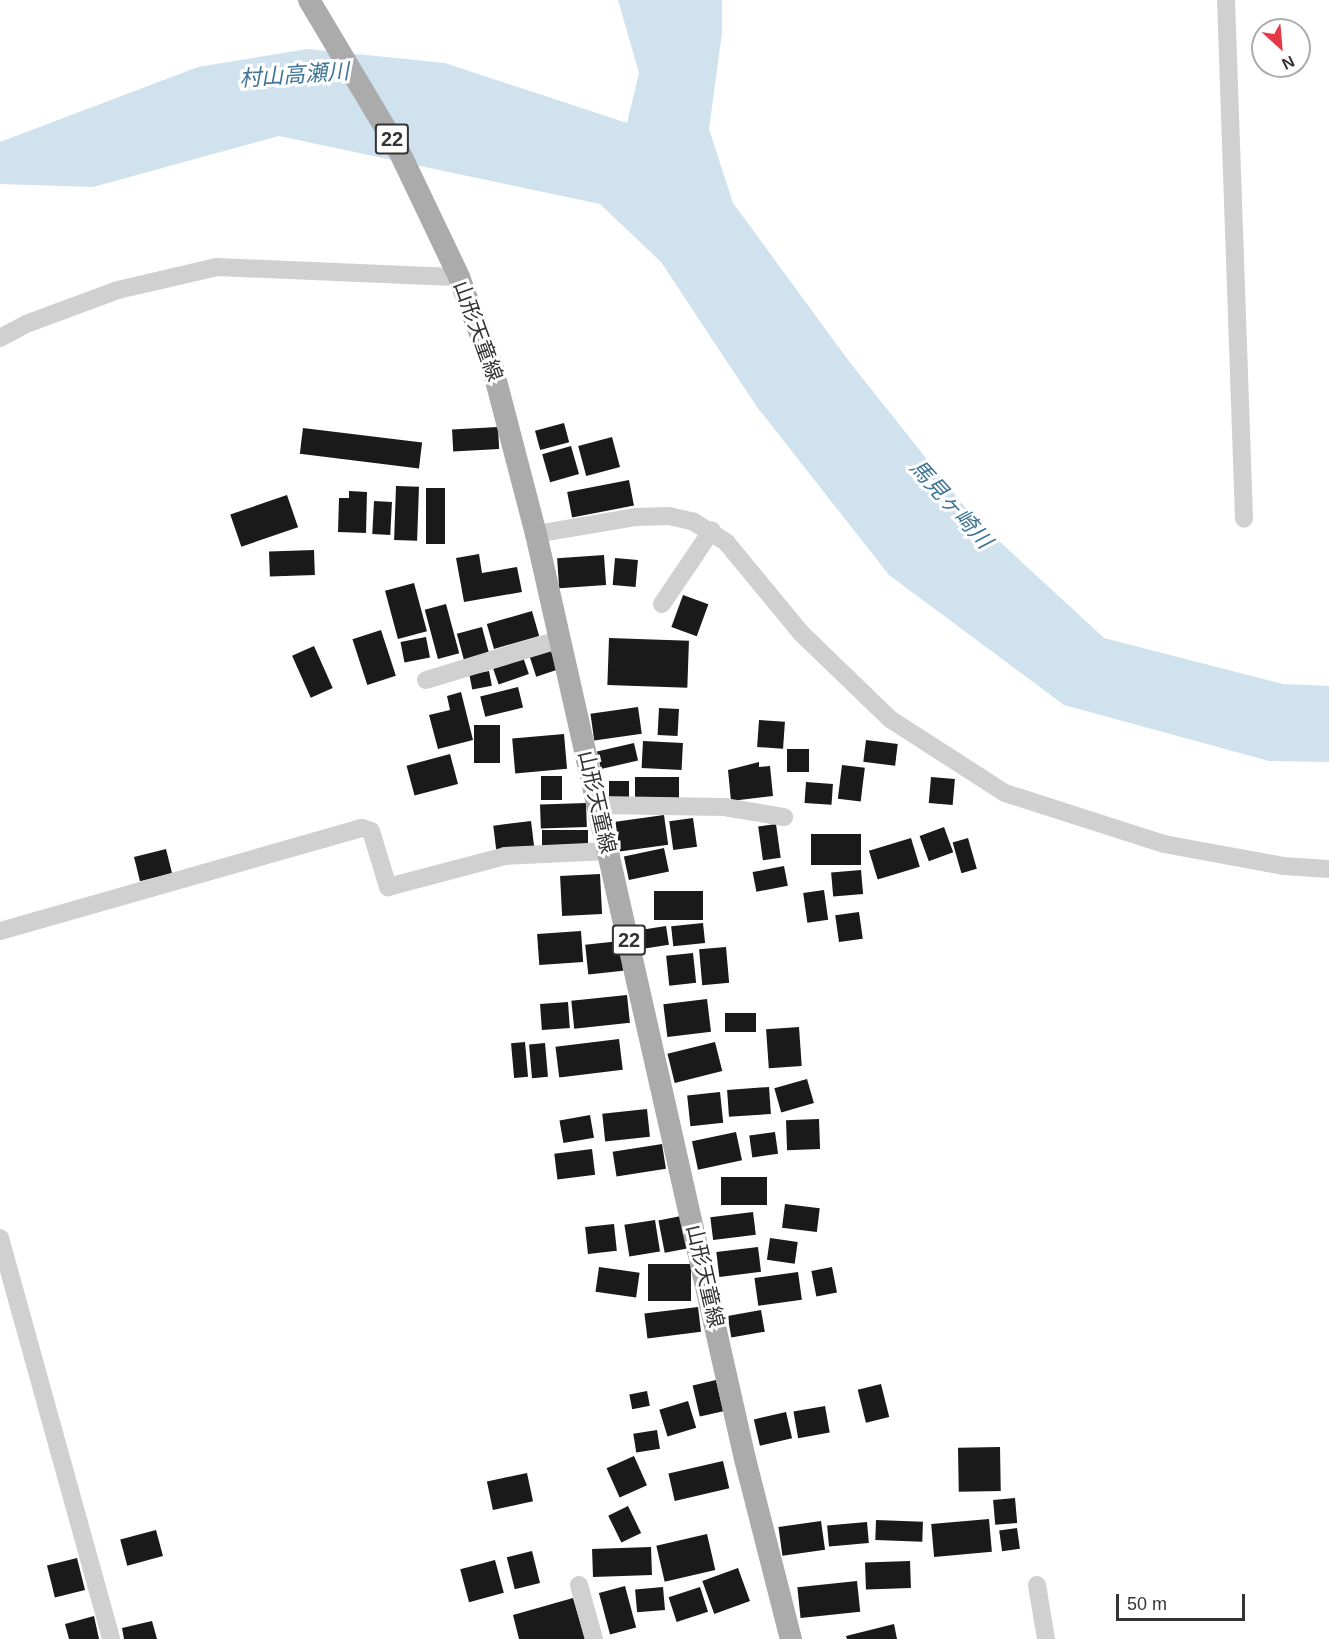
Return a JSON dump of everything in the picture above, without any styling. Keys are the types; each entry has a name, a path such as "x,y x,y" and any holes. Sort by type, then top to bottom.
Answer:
{"main road":[{"name":"山形天童線","path":"309,0 399,151 459,277 493,369 536,534 745,1459 791,1639"}],"street":[{"path":"1226,0 1244,519"},
{"path":"0,338 26,324 118,290 217,267 459,277"},
{"path":"536,534 669,516 712,530 726,542 801,633 890,719 1005,793 1164,844 1284,866 1329,869"},
{"path":"662,604 712,530"},
{"path":"426,680 558,639"},
{"path":"597,805 724,807 784,817"},
{"path":"0,931 362,828 371,831 388,887 506,856 609,851"},
{"path":"0,1238 111,1639"},
{"path":"579,1585 594,1639"},
{"path":"1037,1585 1046,1639"}],"water":[{"path":"618,0 722,0 722,33 709,129 733,203 848,360 972,516 1104,638 1283,684 1329,686 1329,762 1269,761 1064,705 889,575 757,407 661,262 600,204 279,136 93,187 0,184 0,142 198,67 307,49 445,63 627,123 639,73"}],"building":[{"path":"564,423 569,442 540,450 535,431"},
{"path":"498,427 499,449 453,451 452,429"},
{"path":"303,428 422,443 419,468 300,454"},
{"path":"612,437 620,467 586,476 578,446"},
{"path":"571,446 579,474 550,482 542,454"},
{"path":"629,480 634,506 572,518 567,492"},
{"path":"396,486 419,487 417,541 394,540"},
{"path":"426,488 445,488 445,544 426,544"},
{"path":"349,491 367,492 366,533 338,532 339,498 349,498"},
{"path":"287,495 298,527 241,547 230,515"},
{"path":"374,501 392,502 390,535 372,534"},
{"path":"314,550 315,575 270,577 269,552"},
{"path":"479,554 482,573 517,567 522,592 464,602 456,558"},
{"path":"604,555 606,585 559,588 557,558"},
{"path":"615,558 638,560 636,587 613,585"},
{"path":"414,583 427,631 398,639 385,591"},
{"path":"683,595 708,604 697,636 671,627"},
{"path":"446,604 459,653 438,659 425,610"},
{"path":"532,611 539,636 494,649 487,624"},
{"path":"482,627 489,654 464,661 457,634"},
{"path":"381,630 396,676 367,685 352,639"},
{"path":"426,637 430,658 404,663 400,642"},
{"path":"609,638 689,641 687,688 607,685"},
{"path":"314,646 333,688 311,698 292,656"},
{"path":"550,648 557,670 536,677 529,655"},
{"path":"523,657 529,674 499,684 493,667"},
{"path":"489,671 492,686 472,690 469,675"},
{"path":"518,687 523,707 485,717 480,696"},
{"path":"461,692 473,740 438,749 429,715 450,710 447,696"},
{"path":"638,707 642,734 594,740 590,714"},
{"path":"659,708 679,709 678,736 658,735"},
{"path":"759,720 785,722 783,749 757,747"},
{"path":"474,725 500,725 500,763 474,763"},
{"path":"564,734 567,769 515,773 512,739"},
{"path":"866,740 898,744 895,766 863,762"},
{"path":"643,741 683,743 682,770 642,768"},
{"path":"634,743 638,761 601,769 597,752"},
{"path":"787,749 809,749 809,772 787,772"},
{"path":"450,754 458,784 415,796 407,766"},
{"path":"759,762 759,767 770,766 773,796 731,801 728,770"},
{"path":"842,765 865,768 861,802 838,799"},
{"path":"541,776 562,776 562,800 541,800"},
{"path":"635,777 679,777 679,801 635,801"},
{"path":"931,777 955,779 953,805 929,803"},
{"path":"609,781 629,781 629,798 609,798"},
{"path":"806,782 833,784 831,805 805,803"},
{"path":"586,803 587,827 541,829 540,805"},
{"path":"664,815 668,845 620,852 615,822"},
{"path":"693,818 697,847 673,850 669,821"},
{"path":"531,821 534,847 496,851 493,826"},
{"path":"776,824 781,858 763,860 758,827"},
{"path":"944,827 953,852 929,861 920,836"},
{"path":"542,830 588,830 588,847 542,847"},
{"path":"811,834 861,834 861,865 811,865"},
{"path":"911,838 920,867 878,880 869,851"},
{"path":"968,838 977,869 961,873 953,842"},
{"path":"664,848 669,871 629,880 624,857"},
{"path":"166,849 172,873 140,881 134,857"},
{"path":"784,866 788,886 756,892 753,872"},
{"path":"861,870 863,894 833,897 831,873"},
{"path":"600,874 602,914 562,916 560,876"},
{"path":"824,890 828,920 807,923 803,893"},
{"path":"654,891 703,891 703,920 654,920"},
{"path":"859,912 863,939 839,942 835,915"},
{"path":"703,923 705,943 673,946 671,926"},
{"path":"666,926 669,945 643,949 640,930"},
{"path":"581,931 583,962 539,965 537,934"},
{"path":"620,941 623,971 588,974 585,945"},
{"path":"726,947 729,983 702,985 699,949"},
{"path":"693,953 696,983 669,986 666,956"},
{"path":"627,995 630,1023 574,1029 571,1001"},
{"path":"707,999 711,1032 667,1037 663,1004"},
{"path":"568,1002 570,1028 542,1030 540,1004"},
{"path":"725,1013 756,1013 756,1032 725,1032"},
{"path":"799,1027 802,1066 769,1068 766,1029"},
{"path":"619,1039 623,1070 559,1078 555,1047"},
{"path":"525,1042 528,1077 514,1078 511,1043"},
{"path":"715,1042 722,1071 675,1083 667,1054"},
{"path":"545,1043 548,1077 532,1078 529,1044"},
{"path":"807,1079 814,1103 781,1112 774,1088"},
{"path":"769,1087 771,1114 729,1117 727,1090"},
{"path":"720,1092 723,1123 690,1126 687,1095"},
{"path":"647,1109 650,1137 605,1142 602,1114"},
{"path":"590,1115 594,1138 563,1143 559,1120"},
{"path":"819,1119 820,1149 787,1150 786,1120"},
{"path":"736,1132 742,1160 698,1170 692,1141"},
{"path":"775,1132 778,1154 752,1157 749,1136"},
{"path":"662,1144 666,1169 617,1177 613,1152"},
{"path":"592,1149 595,1175 557,1179 554,1154"},
{"path":"721,1177 767,1177 767,1205 721,1205"},
{"path":"785,1204 820,1208 817,1232 782,1228"},
{"path":"753,1212 756,1235 713,1240 710,1217"},
{"path":"681,1216 687,1248 665,1253 658,1220"},
{"path":"655,1220 660,1252 629,1256 624,1225"},
{"path":"614,1224 617,1251 588,1254 585,1227"},
{"path":"770,1238 798,1242 795,1264 767,1260"},
{"path":"758,1247 761,1272 719,1277 716,1252"},
{"path":"648,1264 691,1264 691,1301 648,1301"},
{"path":"599,1267 640,1273 636,1297 596,1292"},
{"path":"832,1267 837,1293 816,1297 811,1271"},
{"path":"798,1272 802,1300 758,1306 754,1278"},
{"path":"698,1307 701,1332 647,1338 644,1314"},
{"path":"761,1310 765,1332 731,1338 728,1316"},
{"path":"716,1380 723,1411 700,1417 693,1385"},
{"path":"881,1384 889,1417 866,1423 858,1390"},
{"path":"647,1391 650,1406 632,1409 629,1394"},
{"path":"688,1401 696,1428 667,1437 659,1410"},
{"path":"825,1406 830,1433 798,1438 793,1412"},
{"path":"786,1412 792,1438 760,1446 754,1419"},
{"path":"657,1430 660,1449 636,1453 633,1434"},
{"path":"1000,1447 1001,1491 959,1492 958,1448"},
{"path":"634,1456 647,1485 620,1497 607,1468"},
{"path":"723,1461 729,1488 675,1501 668,1474"},
{"path":"527,1473 533,1501 493,1510 487,1482"},
{"path":"1015,1498 1017,1523 995,1525 993,1500"},
{"path":"628,1506 641,1533 621,1543 608,1516"},
{"path":"989,1519 992,1552 934,1557 931,1524"},
{"path":"876,1520 923,1522 922,1542 875,1540"},
{"path":"821,1521 825,1550 782,1556 778,1527"},
{"path":"867,1522 869,1543 829,1546 827,1525"},
{"path":"1017,1528 1020,1549 1002,1551 999,1531"},
{"path":"156,1530 163,1556 127,1566 120,1540"},
{"path":"707,1534 715,1570 665,1582 656,1546"},
{"path":"651,1547 652,1575 593,1577 592,1549"},
{"path":"532,1551 540,1583 515,1589 507,1557"},
{"path":"77,1558 85,1590 55,1598 47,1565"},
{"path":"495,1560 504,1593 469,1602 460,1569"},
{"path":"910,1561 911,1588 866,1590 865,1563"},
{"path":"738,1568 750,1601 714,1614 702,1581"},
{"path":"857,1581 860,1612 801,1618 797,1587"},
{"path":"625,1586 636,1628 610,1635 599,1593"},
{"path":"663,1587 665,1610 637,1612 635,1589"},
{"path":"700,1587 708,1612 677,1622 669,1597"},
{"path":"573,1598 585,1639 519,1639 513,1615"},
{"path":"94,1616 99,1639 69,1639 65,1624"},
{"path":"152,1621 157,1639 124,1639 122,1628"},
{"path":"894,1624 897,1639 847,1639 846,1636"}],"water label":[{"name":"村山高瀬川","path":"294,75"},
{"name":"馬見ヶ崎川","path":"951,504"}]}
